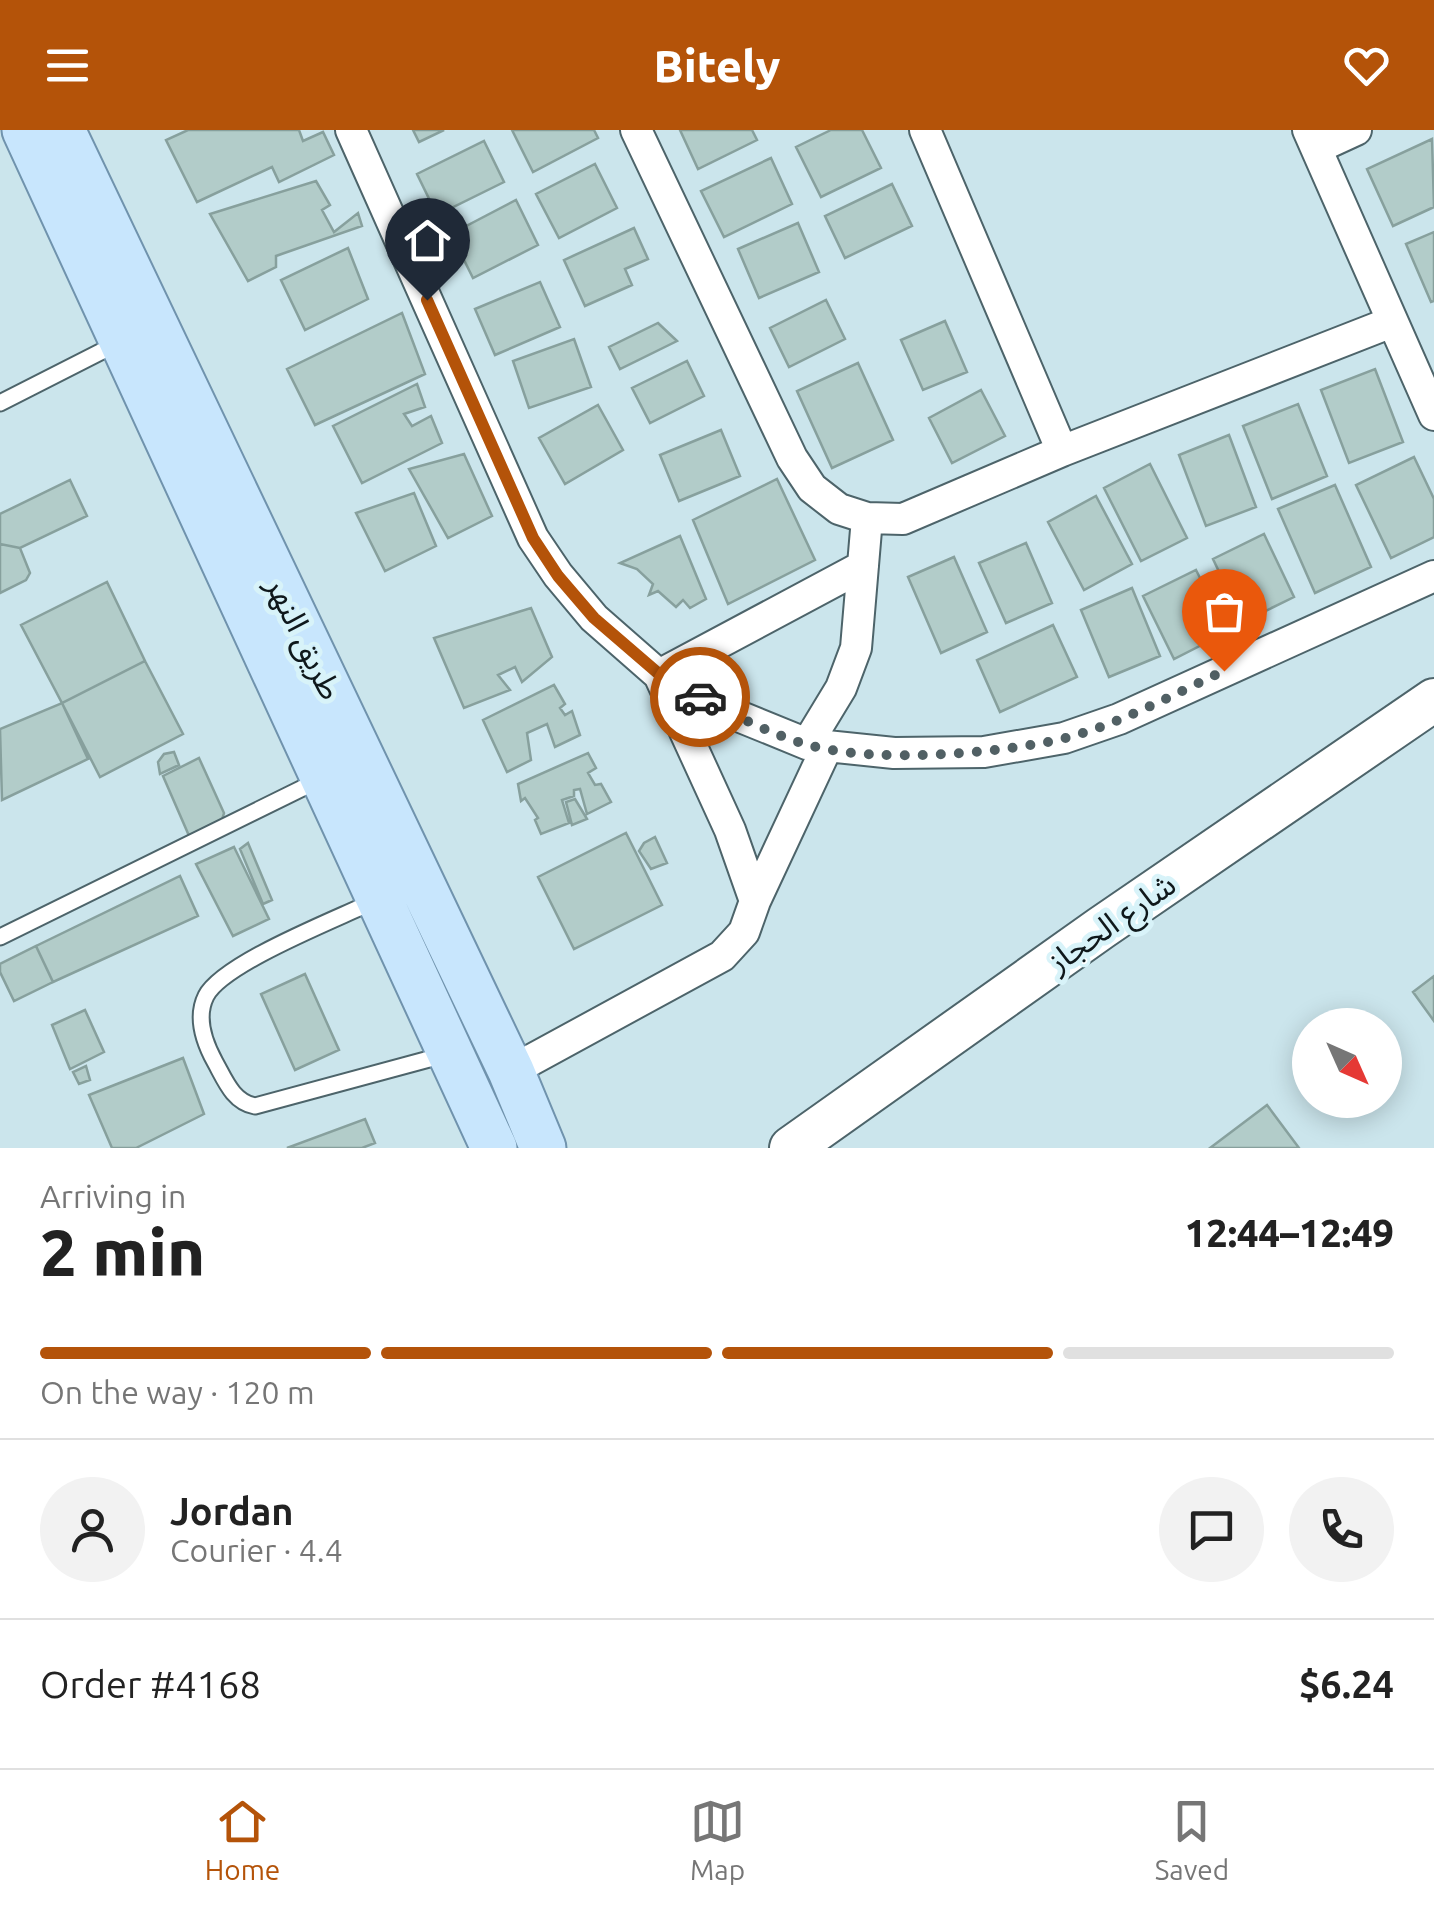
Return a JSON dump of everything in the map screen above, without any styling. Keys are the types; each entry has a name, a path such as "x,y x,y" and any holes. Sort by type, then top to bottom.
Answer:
{"main road":[{"name":"طريق النهر","path":"24,130 376,900 494,1148"},
{"name":"طريق النهر","path":"62,130 512,1071 543,1148"},
{"name":"شارع الحجاز","path":"790,1148 1434,700"}],"street":[{"path":"351,130 533,538 558,576 594,618 659,674 726,711 817,747 894,754 984,752 1064,738 1119,719 1434,576"},
{"path":"636,130 792,458 812,488 839,509 867,518 903,518 1062,451 1392,322"},
{"path":"925,130 1062,451"},
{"path":"1356,130 1312,139 1434,415"},
{"path":"512,1071 722,956 744,932 856,648 867,518"},
{"path":"659,674 863,566"},
{"path":"659,674 730,830 755,901"}],"lane":[{"path":"0,402 121,341"},
{"path":"0,937 321,779"},
{"path":"376,900 219,980 206,996 201,1013 207,1047 237,1098 255,1106 448,1054"}],"building":[{"path":"188,130 299,130 303,141 323,132 334,155 279,182 272,167 197,202 166,140"},
{"path":"413,130 444,130 419,142"},
{"path":"512,130 594,130 598,138 533,172"},
{"path":"680,130 752,130 757,140 698,169"},
{"path":"831,130 862,130 881,168 821,197 796,147"},
{"path":"1432,139 1434,207 1393,226 1367,169"},
{"path":"484,141 504,182 437,215 417,174"},
{"path":"771,158 792,204 724,237 701,191"},
{"path":"595,164 617,208 559,238 536,194"},
{"path":"316,181 330,205 322,210 334,232 358,213 362,226 276,256 276,267 248,281 210,214"},
{"path":"892,184 912,226 845,258 825,216"},
{"path":"516,200 538,245 473,278 451,234"},
{"path":"798,223 819,272 759,298 738,249"},
{"path":"634,228 648,259 625,269 632,285 585,306 564,260"},
{"path":"1434,232 1434,301 1431,302 1406,244"},
{"path":"348,248 368,299 305,330 281,280"},
{"path":"540,282 560,327 495,355 475,309"},
{"path":"826,300 845,339 789,367 770,328"},
{"path":"402,313 425,374 315,425 287,369"},
{"path":"945,321 967,372 923,390 901,340"},
{"path":"658,323 677,341 620,369 609,347"},
{"path":"574,339 591,387 529,408 513,361"},
{"path":"687,361 704,396 650,423 632,388"},
{"path":"858,363 893,440 832,468 797,391"},
{"path":"1375,369 1403,442 1349,463 1321,390"},
{"path":"417,384 425,407 404,414 412,426 431,416 442,443 362,483 333,426"},
{"path":"981,390 1005,436 952,463 929,418"},
{"path":"1298,404 1327,476 1272,499 1243,426"},
{"path":"598,405 623,450 565,484 539,438"},
{"path":"721,430 740,476 679,501 660,455"},
{"path":"1229,435 1256,507 1206,526 1179,455"},
{"path":"464,454 492,516 448,538 409,469"},
{"path":"1414,457 1434,499 1434,537 1391,558 1356,485"},
{"path":"1150,464 1187,538 1141,561 1104,488"},
{"path":"777,479 815,560 728,604 693,520"},
{"path":"70,480 87,516 20,548 0,544 0,514"},
{"path":"1335,485 1371,567 1315,593 1278,509"},
{"path":"414,493 436,546 385,571 356,513"},
{"path":"1096,496 1132,564 1084,590 1048,522"},
{"path":"1264,534 1294,597 1243,622 1213,559"},
{"path":"680,536 706,599 690,608 683,600 676,607 658,591 649,595 653,584 637,569 620,563"},
{"path":"1026,543 1052,603 1006,623 979,563"},
{"path":"0,544 20,548 30,573 26,580 0,593"},
{"path":"954,557 987,632 941,653 908,577"},
{"path":"1196,570 1227,632 1174,659 1143,596"},
{"path":"107,582 145,661 62,703 21,625"},
{"path":"1132,588 1160,656 1109,677 1081,610"},
{"path":"531,608 552,657 522,682 515,667 498,675 510,690 464,708 434,638"},
{"path":"1053,625 1077,677 1000,712 977,660"},
{"path":"145,661 183,734 100,777 62,703"},
{"path":"554,685 565,704 560,708 565,715 572,711 580,735 555,747 547,724 527,733 531,760 507,772 483,720"},
{"path":"62,703 88,759 2,800 0,729"},
{"path":"174,752 179,765 160,774 158,762 164,754"},
{"path":"588,753 596,768 588,773 595,785 601,784 611,802 587,814 580,789 574,790 574,796 562,800 569,823 541,834 535,820 538,818 525,798 521,801 518,784"},
{"path":"199,758 224,813 221,823 190,838 163,776"},
{"path":"575,799 587,819 572,825 566,802"},
{"path":"626,833 662,905 574,949 538,877"},
{"path":"655,837 667,863 651,869 639,851"},
{"path":"248,843 272,900 263,904 240,849"},
{"path":"234,847 269,919 233,936 196,864"},
{"path":"180,876 198,916 53,982 36,946"},
{"path":"36,946 53,982 14,1001 0,964"},
{"path":"305,974 339,1050 295,1070 261,994"},
{"path":"1434,976 1434,1021 1413,992"},
{"path":"85,1010 104,1052 70,1069 52,1025"},
{"path":"183,1058 204,1114 136,1148 112,1148 89,1095"},
{"path":"86,1066 90,1080 79,1084 73,1072"},
{"path":"1267,1105 1299,1148 1210,1148"},
{"path":"365,1119 375,1143 362,1148 287,1148"}],"way so far":[{"path":"700,697 726,711 826,749 894,754 984,752 1064,738 1119,719 1224,671"}],"route":[{"path":"427,300 533,538 558,576 594,618 659,674 700,697"}]}
